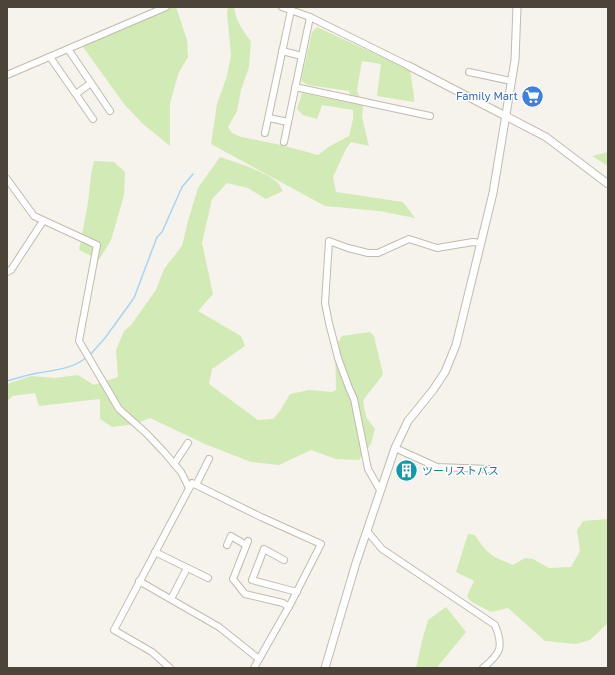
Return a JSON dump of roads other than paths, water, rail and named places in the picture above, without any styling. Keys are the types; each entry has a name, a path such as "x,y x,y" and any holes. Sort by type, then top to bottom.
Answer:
{"street":[{"path":"7,75 68,49 151,10 166,7"},
{"path":"282,7 310,17 546,136 608,184"},
{"path":"324,668 366,530 395,448 408,421 433,390 445,372 453,355 493,193 511,81 516,41 517,7"},
{"path":"265,133 291,10"},
{"path":"284,142 310,17"},
{"path":"68,49 110,111"},
{"path":"282,51 302,56"},
{"path":"50,57 93,120"},
{"path":"469,72 511,81"},
{"path":"76,94 91,83"},
{"path":"295,87 430,116"},
{"path":"268,118 288,122"},
{"path":"7,179 34,216 97,245 79,341 119,409 146,433 174,464 181,472 189,488"},
{"path":"7,272 12,270 43,221"},
{"path":"380,490 368,469 354,399 348,388 338,358 325,303 329,241 368,253 378,252 409,239 437,248 473,242 480,243"},
{"path":"174,464 188,443"},
{"path":"395,448 437,467 489,468"},
{"path":"196,486 209,459"},
{"path":"170,668 152,652 114,630 192,483 261,517 321,544 297,592 254,668"},
{"path":"366,530 382,549 496,625 500,638 500,649 483,668"},
{"path":"227,545 231,536 247,543 233,579 245,594 289,606"},
{"path":"284,560 264,549 252,580 297,592"},
{"path":"155,552 208,578"},
{"path":"170,599 187,568"},
{"path":"139,582 220,626 259,659"}],"waterway":[{"path":"89,356 105,338 134,298 157,237 162,232 182,187 193,174"},
{"path":"7,381 75,365 86,358"}],"place":[{"name":"Family Mart","path":"533,96"},
{"name":"ツーリストバス","path":"406,471"}]}
